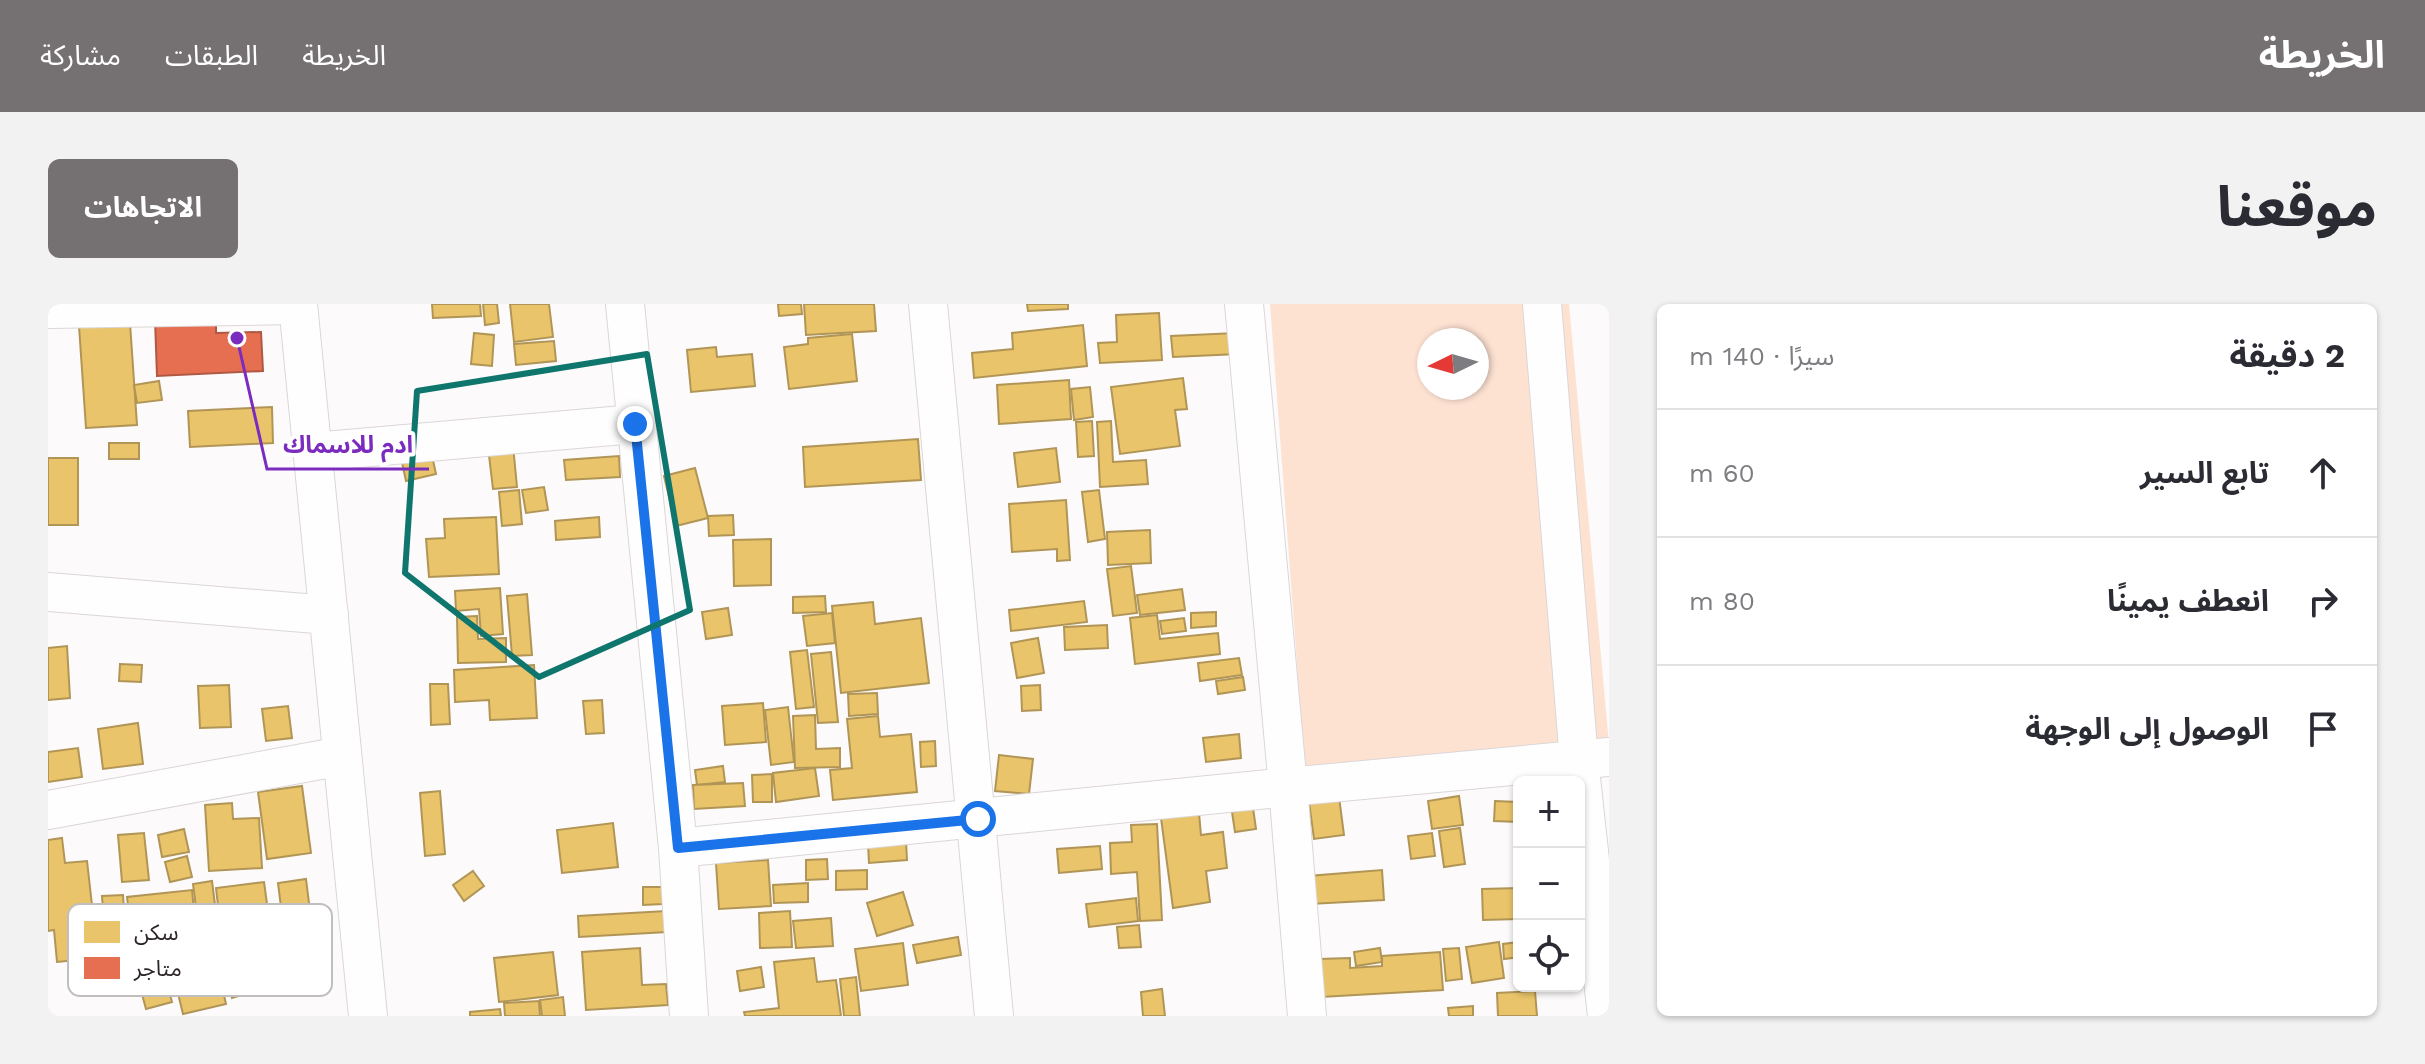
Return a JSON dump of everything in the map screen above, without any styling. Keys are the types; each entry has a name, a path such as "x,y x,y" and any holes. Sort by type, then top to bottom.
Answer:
{"street":[{"path":"48,309 298,304 368,1016"},
{"path":"625,304 678,848 689,1016"},
{"path":"928,304 994,1016"},
{"path":"1244,304 1307,1016"},
{"path":"1542,304 1594,758 1607,1016"},
{"path":"313,452 635,424"},
{"path":"48,592 329,615"},
{"path":"48,810 342,756"},
{"path":"678,848 1594,758"}],"highlighted area":[{"path":"647,354 690,610 539,677 405,573 417,391"}],"shaded area":[{"path":"1270,304 1569,304 1609,744 1305,770"}],"building: سكن":[{"path":"432,304 480,304 481,316 433,318"},
{"path":"483,304 497,304 499,323 485,325"},
{"path":"510,304 549,304 553,337 514,342"},
{"path":"778,304 801,304 802,314 779,316"},
{"path":"804,304 874,304 876,331 806,335"},
{"path":"1027,304 1068,304 1068,309 1028,311"},
{"path":"1159,313 1162,360 1100,363 1098,343 1117,342 1116,315"},
{"path":"130,323 137,425 86,428 79,326"},
{"path":"1083,325 1087,366 974,378 972,353 1013,349 1012,333"},
{"path":"474,333 494,335 492,366 471,364"},
{"path":"1236,333 1238,354 1173,357 1171,336"},
{"path":"852,334 857,381 789,389 784,347 808,344 808,338"},
{"path":"554,341 556,361 516,365 514,344"},
{"path":"716,347 717,357 752,354 755,386 691,392 687,350"},
{"path":"1183,378 1187,409 1175,410 1180,446 1120,454 1111,387"},
{"path":"1069,380 1071,419 999,424 997,385"},
{"path":"159,381 162,400 137,403 134,385"},
{"path":"1090,387 1093,417 1074,420 1071,389"},
{"path":"272,407 273,443 190,447 188,411"},
{"path":"1092,421 1094,456 1078,457 1076,422"},
{"path":"1111,421 1113,462 1146,460 1148,484 1100,487 1097,422"},
{"path":"428,437 436,474 406,481 398,444"},
{"path":"918,439 921,480 805,487 803,447"},
{"path":"109,443 139,443 139,459 109,459"},
{"path":"513,445 517,487 493,489 488,447"},
{"path":"1056,448 1060,482 1018,487 1014,453"},
{"path":"619,456 620,477 566,480 564,460"},
{"path":"48,458 78,458 78,525 48,525"},
{"path":"695,468 708,518 676,526 664,476"},
{"path":"544,487 548,510 526,513 522,490"},
{"path":"519,490 522,524 502,526 499,492"},
{"path":"1099,490 1105,539 1088,542 1082,492"},
{"path":"1066,500 1070,560 1057,561 1057,549 1012,552 1009,504"},
{"path":"733,515 734,535 709,536 708,516"},
{"path":"496,517 499,574 429,577 426,539 445,538 444,519"},
{"path":"599,517 600,537 556,540 555,521"},
{"path":"1150,530 1151,563 1108,565 1107,532"},
{"path":"771,539 771,585 734,586 733,540"},
{"path":"1131,566 1137,613 1113,616 1107,569"},
{"path":"500,588 503,634 481,636 479,609 456,611 455,591"},
{"path":"1182,589 1185,610 1140,615 1137,595"},
{"path":"527,594 532,655 512,656 507,596"},
{"path":"825,596 826,612 793,613 793,597"},
{"path":"1084,601 1087,622 1011,631 1009,610"},
{"path":"873,602 875,624 921,618 929,683 841,693 832,606"},
{"path":"728,608 732,635 706,639 702,612"},
{"path":"1216,612 1216,626 1191,628 1191,613"},
{"path":"832,613 835,643 807,646 803,616"},
{"path":"1157,615 1160,639 1218,633 1220,654 1135,664 1130,618"},
{"path":"477,616 478,639 506,638 506,662 458,663 457,617"},
{"path":"1184,618 1186,631 1162,634 1160,621"},
{"path":"1107,625 1108,648 1065,650 1064,627"},
{"path":"1038,638 1044,673 1017,678 1011,643"},
{"path":"67,646 70,698 48,700 48,648"},
{"path":"807,650 814,707 796,709 790,652"},
{"path":"831,652 838,722 818,723 811,654"},
{"path":"1239,658 1242,675 1200,681 1198,663"},
{"path":"120,664 142,665 141,682 119,681"},
{"path":"534,665 537,718 490,720 489,700 455,702 454,670"},
{"path":"1243,677 1245,690 1218,694 1216,681"},
{"path":"430,684 448,684 450,724 431,725"},
{"path":"229,685 231,727 200,728 198,686"},
{"path":"1040,685 1041,710 1022,711 1021,686"},
{"path":"877,693 878,714 849,716 848,694"},
{"path":"602,700 604,733 586,734 583,701"},
{"path":"763,703 766,742 725,745 722,706"},
{"path":"288,706 292,738 266,741 262,709"},
{"path":"788,707 794,762 771,765 765,710"},
{"path":"815,715 816,749 840,748 840,767 795,768 793,716"},
{"path":"878,716 880,737 911,734 917,792 833,800 830,770 852,768 847,719"},
{"path":"138,723 143,764 103,769 98,729"},
{"path":"1239,734 1241,758 1206,762 1203,738"},
{"path":"935,741 936,766 921,767 920,742"},
{"path":"78,748 82,777 48,782 48,752"},
{"path":"999,755 1033,759 1029,794 995,791"},
{"path":"723,766 725,782 697,785 695,770"},
{"path":"815,768 819,796 776,802 773,773"},
{"path":"772,774 772,802 753,802 752,775"},
{"path":"743,783 745,806 694,809 693,785"},
{"path":"302,786 311,853 267,859 258,792"},
{"path":"440,791 445,854 425,856 420,793"},
{"path":"1459,796 1463,825 1432,829 1428,801"},
{"path":"1339,797 1344,835 1314,839 1309,802"},
{"path":"1495,801 1513,802 1513,822 1494,821"},
{"path":"232,803 233,819 259,818 262,868 209,871 205,805"},
{"path":"1253,808 1256,829 1235,832 1232,812"},
{"path":"1199,813 1201,835 1223,832 1227,868 1206,871 1210,902 1173,908 1161,818"},
{"path":"613,823 618,867 562,873 557,830"},
{"path":"1157,824 1162,920 1140,921 1137,872 1111,874 1110,843 1132,842 1131,825"},
{"path":"1460,828 1465,864 1444,867 1439,831"},
{"path":"184,829 189,852 162,857 158,835"},
{"path":"144,833 149,880 122,882 118,835"},
{"path":"1432,833 1435,856 1411,859 1408,836"},
{"path":"62,838 65,863 87,861 92,904 68,904 68,961 57,962 54,930 48,931 48,840"},
{"path":"906,841 907,860 869,863 868,844"},
{"path":"1100,846 1102,869 1059,873 1057,849"},
{"path":"187,856 192,877 170,882 165,862"},
{"path":"827,859 828,879 806,880 806,860"},
{"path":"768,860 771,906 719,909 716,863"},
{"path":"867,870 867,889 836,890 836,871"},
{"path":"1382,870 1384,900 1310,904 1308,876"},
{"path":"473,871 484,886 464,901 453,885"},
{"path":"306,879 309,904 281,904 278,883"},
{"path":"212,881 215,904 196,904 193,884"},
{"path":"264,882 267,904 218,904 216,888"},
{"path":"808,883 808,902 774,903 773,885"},
{"path":"643,887 662,887 663,904 643,905"},
{"path":"1513,888 1513,919 1483,920 1482,889"},
{"path":"192,890 193,904 128,904 127,897"},
{"path":"903,892 913,925 877,936 867,903"},
{"path":"123,895 124,904 103,904 102,896"},
{"path":"1136,898 1138,921 1089,927 1086,904"},
{"path":"666,911 667,932 579,937 578,916"},
{"path":"790,911 792,947 760,948 759,913"},
{"path":"831,918 833,946 796,948 793,921"},
{"path":"1139,925 1141,947 1119,948 1117,927"},
{"path":"958,937 961,955 917,963 913,945"},
{"path":"1499,942 1504,978 1472,983 1466,947"},
{"path":"903,943 908,985 861,991 855,949"},
{"path":"1513,943 1513,958 1504,959 1503,944"},
{"path":"640,948 642,985 666,984 668,1005 586,1010 582,952"},
{"path":"1380,948 1382,962 1356,966 1354,952"},
{"path":"1459,948 1462,979 1446,981 1443,949"},
{"path":"553,952 558,995 499,1002 494,958"},
{"path":"1440,952 1443,990 1321,997 1319,959 1350,958 1350,968 1382,966 1382,956"},
{"path":"814,958 817,982 836,980 841,1016 745,1016 744,1012 779,1008 774,962"},
{"path":"761,967 764,987 740,991 737,971"},
{"path":"856,977 860,1016 844,1016 840,979"},
{"path":"1162,989 1165,1016 1143,1016 1141,992"},
{"path":"1535,992 1537,1016 1498,1016 1497,993"},
{"path":"142,996 170,996 172,1002 146,1009"},
{"path":"179,996 224,996 226,1004 183,1014"},
{"path":"563,997 565,1016 542,1016 540,1000"},
{"path":"539,1001 540,1016 505,1016 504,1003"},
{"path":"1473,1006 1473,1016 1449,1016 1448,1008"},
{"path":"500,1009 501,1016 470,1016 470,1012"}],"building: متاجر":[{"path":"216,318 216,333 261,332 263,371 157,376 155,320"}],"place":[{"name":"ادم للاسماك","path":"237,338"}],"route":[{"path":"635,424 678,848 978,819"}]}
